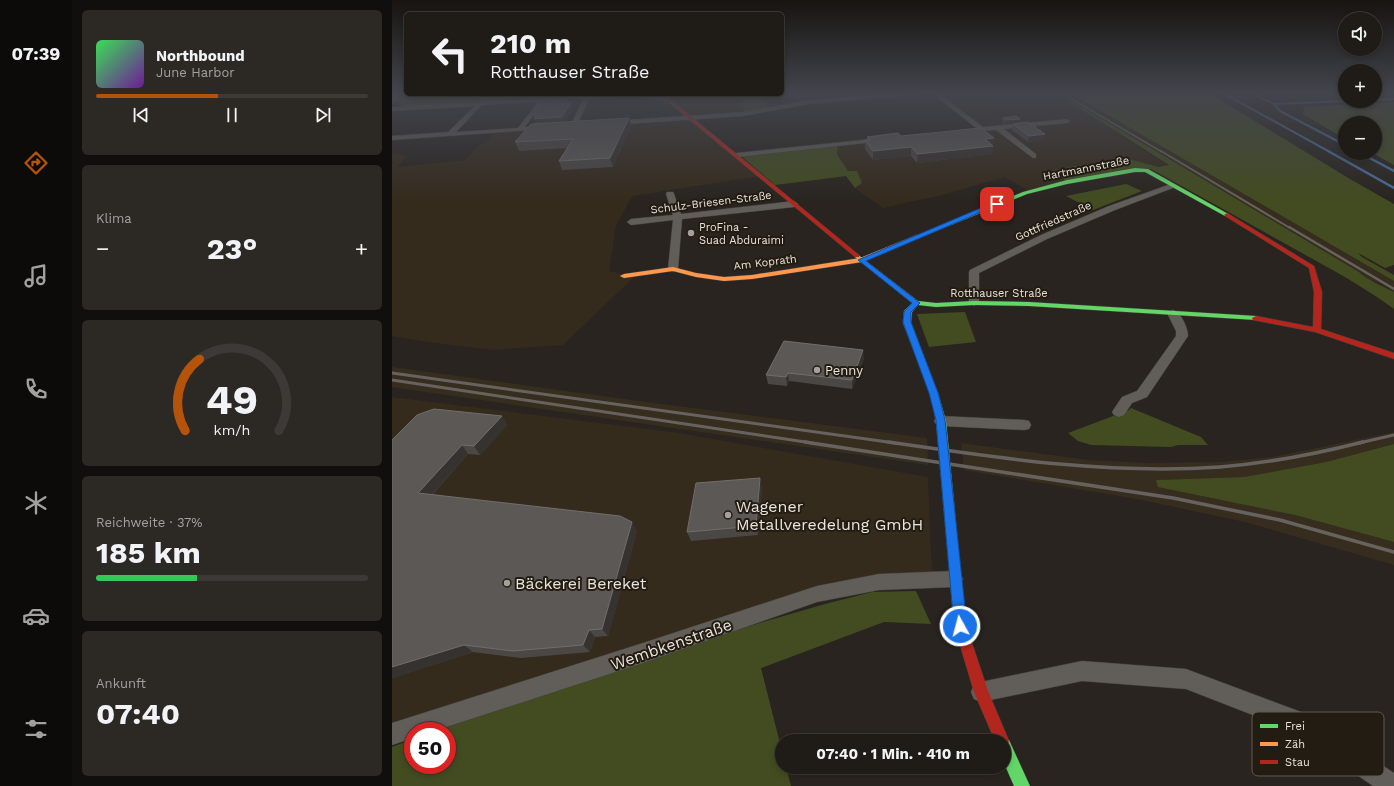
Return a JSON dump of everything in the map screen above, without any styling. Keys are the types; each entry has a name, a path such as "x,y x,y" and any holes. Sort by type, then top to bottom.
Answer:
{"main road":[{"path":"705,129 794,204 916,303 908,312 907,322 934,393 941,420 954,579 960,626 981,692 999,734"},
{"name":"Hartmannstraße","path":"862,260 990,206 1025,193 1100,175 1146,170 1255,231 1312,267 1318,292 1317,330"},
{"name":"Am Koprath","path":"624,276 673,269 696,275 724,279 752,277 862,260"},
{"name":"Rotthauser Straße","path":"916,303 936,305 974,303 1029,304 1251,317 1317,330 1394,356"},
{"path":"1011,761 1022,786"}],"street":[{"path":"450,134 455,129"},
{"path":"392,138 525,129"},
{"path":"955,132 986,129"},
{"path":"999,129 1033,156"},
{"path":"737,155 888,139"},
{"name":"Gottfriedstraße","path":"974,303 974,272 1044,237 1098,214 1174,186"},
{"path":"670,194 678,217 673,269"},
{"name":"Schulz-Briesen-Straße","path":"631,222 794,204"},
{"path":"1120,412 1127,400 1142,394 1182,336 1182,331 1173,313"},
{"path":"941,420 1024,425"},
{"name":"Wembkenstraße","path":"392,734 636,656 817,594 879,582 954,579"},
{"path":"981,692 1082,671 1186,679 1272,712"},
{"path":"1378,776 1392,786"}],"shaded area":[{"path":"538,129 703,129 760,176 632,196 616,226 609,271 634,277 563,345 492,350 392,336 392,153 407,156 397,167 465,160 479,145 487,142 495,132"},
{"path":"998,129 1031,156 1036,157 1001,129 1111,129 1169,166 1159,167 1124,158 1053,170 1066,181 1029,191 1005,177 942,195 883,208 855,188 862,183 848,171 837,154 838,145"},
{"path":"1119,129 1131,129 1394,281 1394,292 1379,283 1362,276 1359,272"},
{"path":"392,367 646,402 927,438 928,465 392,387"},
{"path":"392,397 679,433 928,477 933,573 881,575 417,722 404,722 404,726 392,730"},
{"path":"1394,432 1394,444 1326,462 1244,477 1156,480 1394,542 1394,565 1245,522 1137,499 964,470 961,443 1088,460 1148,463 1221,462 1273,457"}],"green space":[{"path":"1112,129 1119,129 1370,280 1394,292 1394,309 1345,277 1151,169 1066,181 1052,170 1125,158 1159,167 1169,165"},
{"path":"1131,129 1267,129 1394,204 1394,265 1385,268 1358,253 1362,257 1394,275 1394,281"},
{"path":"1328,129 1338,129 1338,135"},
{"path":"1382,129 1394,129 1394,165 1382,158"},
{"path":"838,145 837,154 848,171 857,171 862,183 855,188 846,176 775,185 740,155"},
{"path":"1126,184 1142,191 1093,210 1066,196"},
{"path":"965,312 976,342 929,347 917,314"},
{"path":"1131,408 1201,437 1208,445 1178,445 1171,447 1091,445 1078,441 1068,433"},
{"path":"1394,444 1394,542 1295,515 1158,487 1156,480 1244,477 1326,462"},
{"path":"916,591 931,624 884,622 761,668 778,734 775,734 775,774 788,774 791,786 392,786 392,747 404,742 404,774 456,774 456,724 643,657 825,604 872,592"}],"building":[{"path":"527,129 624,129 610,158 559,161 573,139 515,142"},
{"path":"982,129 994,138 985,139 993,146 918,154 911,147 873,151 865,140 870,140 867,137 898,133 901,136"},
{"path":"1019,129 1037,129 1045,134 1029,136"},
{"name":"Penny","path":"784,341 863,350 852,380 788,373 786,377 766,375"},
{"name":"Bäckerei Bereket","path":"434,409 502,416 474,446 462,445 418,493 620,516 632,522 602,629 589,630 583,645 513,651 464,645 392,667 392,440 417,415"},
{"name":"Wagener Metallveredelung GmbH","path":"760,478 756,526 687,532 696,483"}],"waterway":[{"path":"1288,129 1330,152"},
{"path":"1314,129 1338,141"},
{"path":"1328,151 1394,188"},
{"path":"1373,160 1394,171"}],"railway":[{"path":"1122,129 1162,152"},
{"path":"1161,151 1290,228"},
{"path":"1289,227 1394,289"},
{"path":"392,373 893,443"},
{"path":"392,380 812,443"},
{"path":"1359,443 1394,435"},
{"path":"805,442 1173,498 1280,520 1394,552"},
{"path":"888,442 893,443"},
{"path":"893,443 1053,464 1136,469 1178,469 1220,467 1274,460 1310,454 1363,442"}],"traffic: fast":[{"path":"917,237 1025,193 1067,182 1135,170 1146,170 1227,215"},
{"path":"857,256 916,303 936,305 974,303 1029,304 1256,318"},
{"path":"916,303 908,311 907,323 934,393 941,421 960,625"},
{"path":"1011,761 1022,786"}],"traffic: slow":[{"path":"624,276 673,269 696,275 724,279 752,277 862,260 917,237"}],"traffic: jam":[{"path":"703,129 857,256"},
{"path":"1227,215 1312,267 1318,292 1317,330"},
{"path":"1256,318 1317,330 1394,356"},
{"path":"960,625 981,692 999,734"}],"place":[{"name":"ProFina - Suad Abduraimi","path":"691,233"},
{"name":"Penny","path":"817,370"},
{"name":"Wagener Metallveredelung GmbH","path":"728,515"},
{"name":"Bäckerei Bereket","path":"507,583"}],"route":[{"path":"960,626 954,579 941,420 934,393 907,322 908,312 916,303 862,260 997,204"}]}
